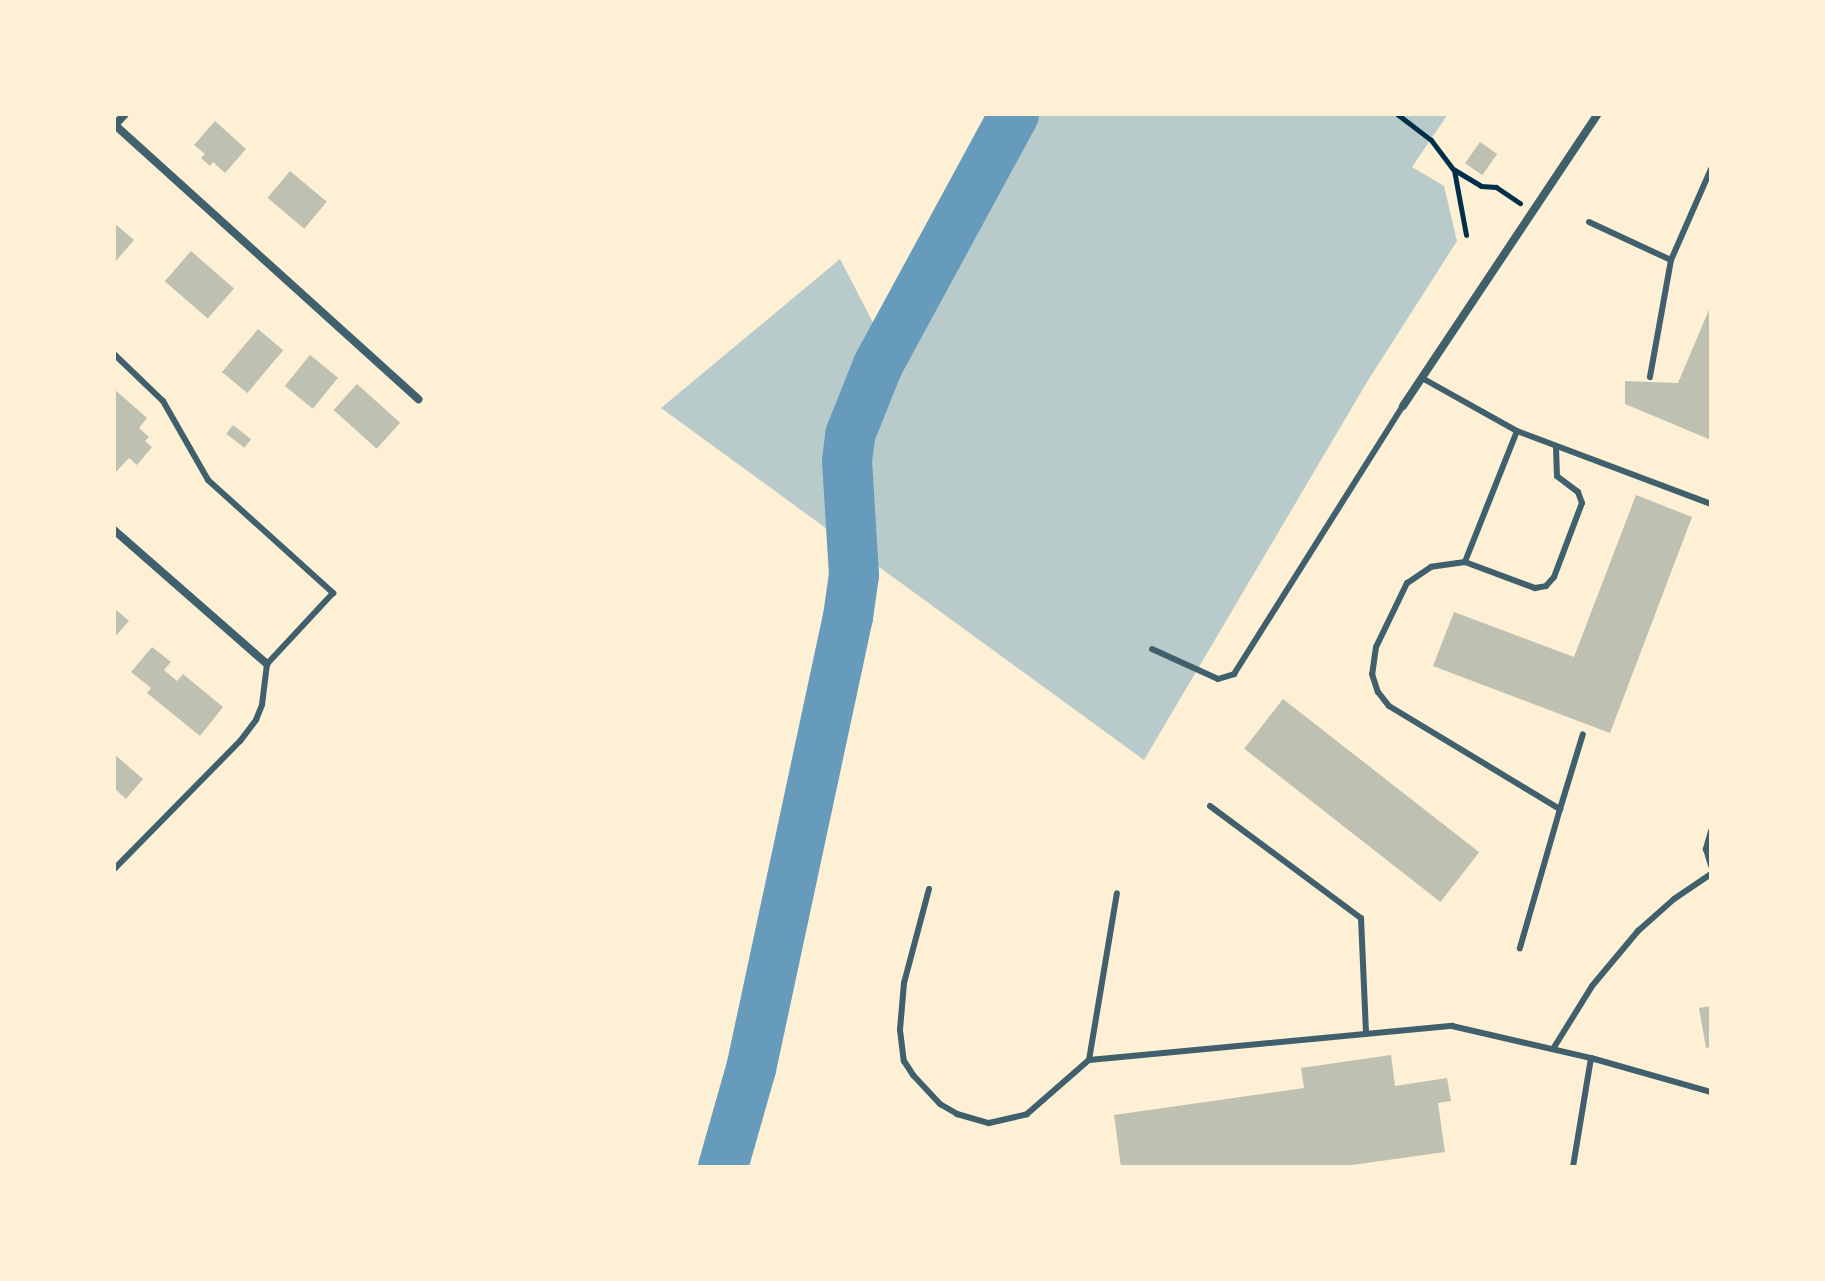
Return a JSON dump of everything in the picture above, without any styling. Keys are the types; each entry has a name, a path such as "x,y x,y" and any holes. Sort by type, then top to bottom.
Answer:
{"street":[{"path":"125,114 115,126 418,399"},
{"path":"1403,406 1598,114"},
{"path":"114,530 267,664"}],"lane":[{"path":"1650,377 1671,260 1711,169"},
{"path":"1589,222 1671,260"},
{"path":"114,354 163,401 208,480 333,593 267,664 256,720 208,776 114,869"},
{"path":"1422,378 1517,431 1711,504"},
{"path":"1152,649 1218,679 1234,674 1403,406"},
{"path":"1465,562 1517,431"},
{"path":"1556,447 1557,476 1578,492 1582,503 1552,581 1535,588 1465,562 1424,569 1402,589 1373,656 1372,674 1378,692 1397,711 1560,809"},
{"path":"1520,948 1583,734"},
{"path":"1210,806 1361,918 1366,1034"},
{"path":"1711,831 1706,849 1711,865"},
{"path":"1553,1049 1592,986 1638,931 1674,899 1711,874"},
{"path":"929,889 904,983 900,1030 904,1061 925,1090 957,1114 989,1123 1027,1114 1044,1103 1089,1060 1117,893"},
{"path":"1089,1060 1452,1026 1591,1058 1711,1092"},
{"path":"1573,1167 1591,1058"}],"path":[{"path":"1397,114 1431,140 1453,169 1481,186 1496,187 1534,213"},
{"path":"1453,169 1466,235"}],"shaded area":[{"path":"1025,114 1448,114 1412,167 1444,186 1457,241 1367,382 1144,760 661,408 840,259 880,336 929,235 997,131"}],"building":[{"path":"215,121 246,149 225,173 213,162 210,166 201,158 205,154 194,145"},
{"path":"1480,142 1497,154 1482,175 1465,163"},
{"path":"290,171 327,202 304,229 268,198"},
{"path":"114,223 134,240 114,263"},
{"path":"191,251 234,288 208,319 165,281"},
{"path":"1711,305 1711,440 1625,404 1625,381 1678,383"},
{"path":"258,329 283,350 247,393 222,372"},
{"path":"310,355 338,378 313,409 285,386"},
{"path":"357,384 400,423 377,449 334,410"},
{"path":"114,389 147,418 139,428 149,437 145,441 152,447 137,465 129,458 114,474"},
{"path":"233,425 251,439 244,448 226,434"},
{"path":"1636,495 1692,517 1610,733 1433,666 1454,612 1574,657"},
{"path":"114,608 129,621 114,638"},
{"path":"152,647 171,662 164,670 177,681 183,674 223,707 200,736 147,693 151,688 131,672"},
{"path":"1283,699 1479,852 1440,902 1244,749"},
{"path":"114,754 143,779 126,799 114,788"},
{"path":"1711,1006 1711,1047 1706,1048 1699,1008"},
{"path":"1391,1055 1395,1086 1447,1078 1451,1101 1438,1103 1445,1152 1338,1167 1121,1167 1114,1115 1304,1088 1301,1068"}],"waterway":[{"path":"723,1167 751,1069 848,617 854,575 847,461 850,435 878,365 1014,114"}]}
